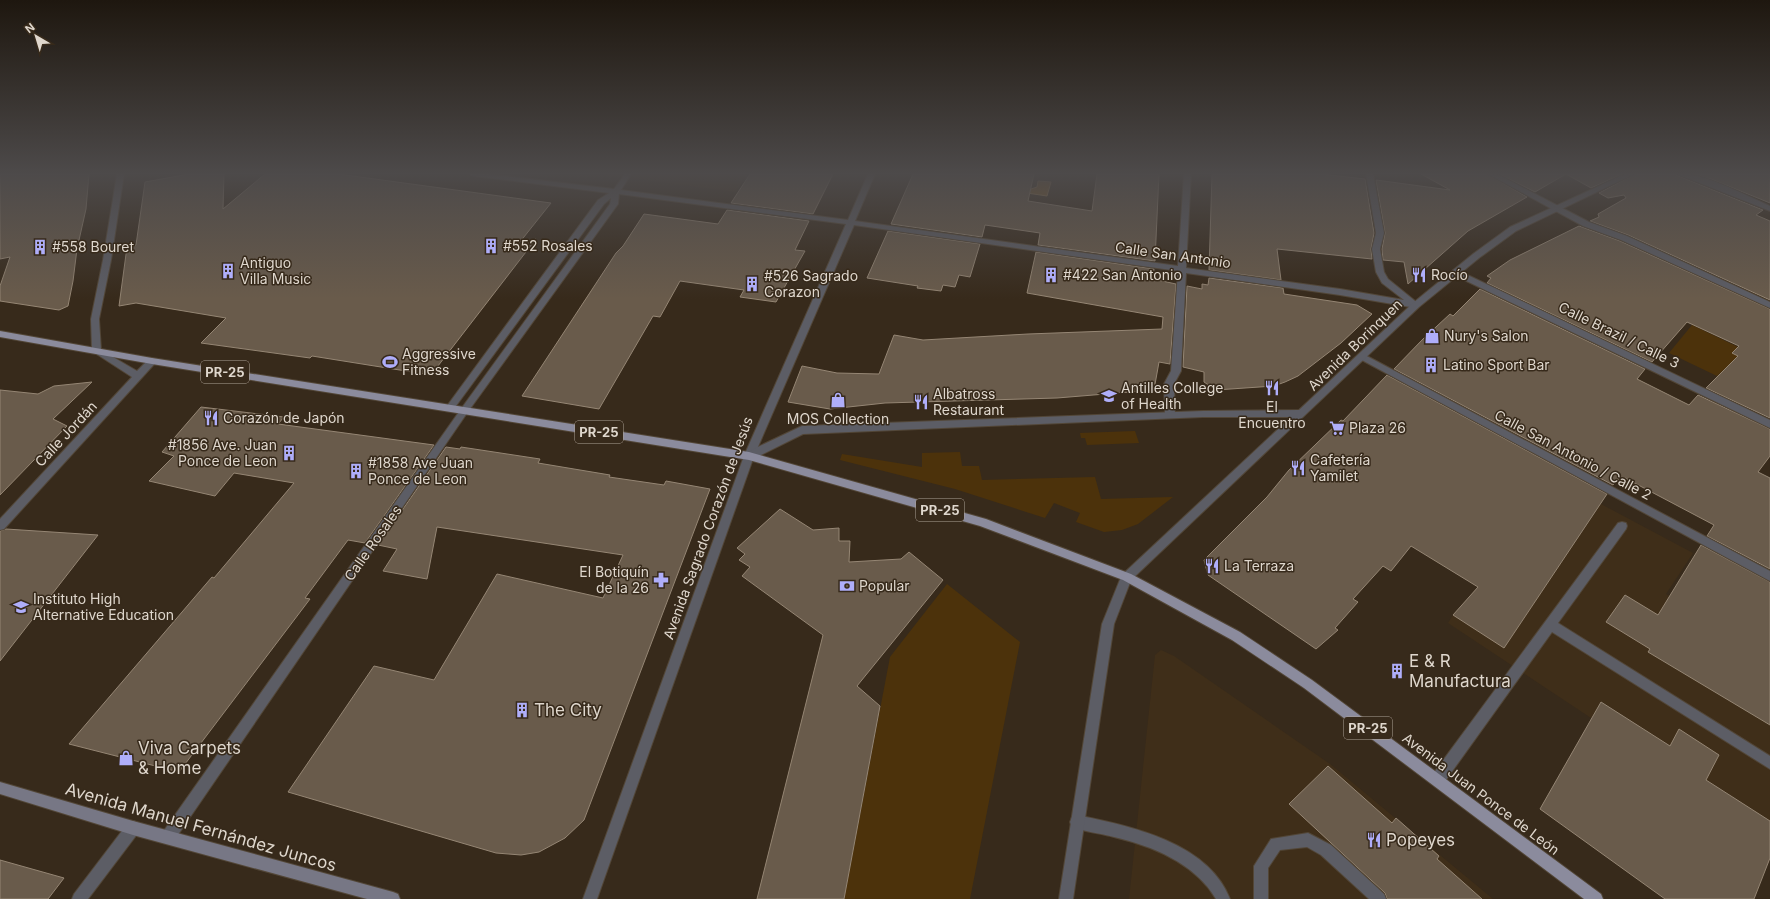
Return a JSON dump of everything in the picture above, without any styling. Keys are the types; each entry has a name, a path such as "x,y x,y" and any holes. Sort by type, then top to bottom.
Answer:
{"main road":[{"name":"Avenida Juan Ponce de León","path":"0,334 152,361 749,456 982,522 1127,577 1236,636 1308,684 1438,779 1596,899"},
{"name":"Avenida Manuel Fernández Juncos","path":"0,788 133,828 393,899"}],"street":[{"path":"113,216 95,319 97,351 138,376"},
{"name":"Calle Rosales","path":"450,408 591,216"},
{"name":"Calle Rosales","path":"168,837 464,411 605,216"},
{"name":"Calle San Antonio","path":"804,216 1340,292 1416,305"},
{"name":"Avenida Sagrado Corazón de Jesús","path":"590,899 749,456 853,216"},
{"path":"1170,415 1169,384 1176,371 1186,216"},
{"path":"1377,216 1380,233 1376,249 1380,272 1385,281 1416,305"},
{"name":"Avenida Borinquen","path":"1127,577 1363,357 1416,305 1494,241 1513,229 1541,216"},
{"path":"1572,216 1586,224 1624,238 1770,305"},
{"name":"Calle Brazil / Calle 3","path":"1455,272 1770,424"},
{"name":"Calle San Antonio / Calle 2","path":"1363,357 1770,576"},
{"name":"Calle Jordán","path":"0,526 152,361"},
{"path":"749,456 802,430 1170,415 1303,413"},
{"path":"1438,779 1622,526"},
{"path":"1066,899 1108,624 1127,577"},
{"path":"1550,625 1770,764"},
{"path":"1077,822 1158,842 1194,863 1220,891 1223,899"},
{"path":"80,899 133,828"},
{"path":"1261,899 1260,866 1276,844 1308,840 1326,850 1379,899"}],"shaded area":[{"path":"1692,325 1738,347 1732,353 1738,356 1717,376 1669,353"},
{"path":"1135,431 1139,443 1087,445 1085,438 1081,438 1080,433"},
{"path":"960,452 962,466 979,466 982,480 1095,477 1101,499 1173,497 1138,524 1122,530 1104,532 1076,522 1080,513 1054,503 1045,518 955,489 840,460 842,454 922,467 922,453"},
{"path":"1601,504 1693,553 1666,594 1676,600 1664,627 1648,652 1770,725 1770,821 1665,753 1670,746 1602,702 1591,718 1448,623 1453,615 1504,647"},
{"path":"947,584 1020,642 970,899 844,899 890,657"},
{"path":"1161,650 1174,656 1330,764 1493,899 1129,899 1155,655"}],"building":[{"path":"0,216 84,216 77,249 68,306 59,310 0,301 0,286 10,257 0,259"},
{"path":"140,216 541,216 516,247 536,239 431,375 312,356 310,358 201,343 226,318 136,303 119,306 127,247 136,245"},
{"path":"643,216 658,216 718,224 723,216 771,216 809,221 795,250 805,251 776,302 740,297 744,290 680,281 660,317 653,316 599,409 522,396 616,253 623,246"},
{"path":"895,216 1157,216 1155,261 1038,245 1040,233 985,225 982,237 891,224"},
{"path":"1211,216 1371,216 1374,233 1371,249 1372,259 1277,249 1281,280 1209,270"},
{"path":"1382,216 1494,216 1468,231 1408,284 1404,262 1383,260 1382,249 1385,233"},
{"path":"1758,216 1770,221 1770,300 1628,235 1590,221 1599,217"},
{"path":"1579,226 1620,241 1770,309 1770,418 1706,388 1738,356 1732,353 1739,346 1687,322 1652,362 1487,283 1491,278 1487,276 1510,260"},
{"path":"888,231 980,244 970,277 959,275 955,287 943,285 941,291 867,278"},
{"path":"1036,252 1154,269 1153,279 1176,284 1170,364 1159,362 1154,390 1057,398 885,403 830,409 788,402 802,366 837,373 879,374 894,335 923,340 1162,329 1163,317 1027,293"},
{"path":"1209,278 1283,288 1284,294 1357,305 1372,314 1341,343 1298,376 1274,386 1216,390 1204,382 1204,372 1183,367 1187,286 1202,289 1202,284 1208,285"},
{"path":"1480,289 1645,369 1637,379 1689,405 1698,395 1770,429 1770,456 1758,472 1770,478 1770,569 1707,536 1714,525 1625,478 1622,482 1617,479 1613,485 1394,369 1423,339 1450,314 1453,316"},
{"path":"1387,375 1607,494 1504,648 1453,615 1478,587 1411,546 1391,571 1383,566 1353,599 1358,602 1335,628 1338,630 1316,649 1208,575 1204,560 1267,497 1289,470 1341,420 1343,421"},
{"path":"92,382 53,419 67,426 0,495 0,390 38,394 54,386"},
{"path":"201,407 284,417 278,424 434,445 365,543 348,540 305,598 310,599 179,772 69,744 212,577 214,578 294,483 234,473 215,496 149,481 174,456 162,452"},
{"path":"446,447 460,449 461,447 540,459 538,463 610,475 609,477 664,485 666,481 710,489 584,820 565,838 539,852 521,855 496,853 288,792 374,666 434,680 497,574 603,598 623,555 437,527 427,579 383,571 397,549 378,545"},
{"path":"780,509 813,530 839,528 839,541 850,541 849,562 901,559 909,552 943,580 857,686 880,706 844,899 757,899 823,635 742,576 750,567 739,560 745,554 737,548"},
{"name":"Instituto High Alternative Education","path":"6,529 98,535 0,661 0,531"},
{"path":"1701,545 1770,582 1770,725 1648,652 1650,649 1606,622 1625,595 1658,615"},
{"path":"1601,702 1670,746 1679,729 1719,755 1706,780 1770,821 1770,858 1754,899 1665,899 1540,809"},
{"name":"Popeyes","path":"1328,766 1392,823 1396,818 1439,856 1437,859 1482,899 1387,899 1385,893 1289,804"},
{"path":"0,860 64,878 48,899 0,899"}],"place":[{"name":"#552 Rosales","path":"491,246"},
{"name":"#558 Bouret","path":"40,247"},
{"name":"Antiguo Villa Music","path":"228,271"},
{"name":"#422 San Antonio","path":"1051,275"},
{"name":"Rocío","path":"1419,275"},
{"name":"#526 Sagrado Corazon","path":"752,284"},
{"name":"Nury's Salon","path":"1432,336"},
{"name":"Aggressive Fitness","path":"390,362"},
{"name":"Latino Sport Bar","path":"1431,365"},
{"name":"El Encuentro","path":"1272,388"},
{"name":"Antilles College of Health","path":"1109,396"},
{"name":"MOS Collection","path":"838,400"},
{"name":"Albatross Restaurant","path":"921,402"},
{"name":"Corazón de Japón","path":"211,418"},
{"name":"Plaza 26","path":"1337,428"},
{"name":"#1856 Ave. Juan Ponce de Leon","path":"289,453"},
{"name":"Cafetería Yamilet","path":"1298,468"},
{"name":"#1858 Ave Juan Ponce de Leon","path":"356,471"},
{"name":"La Terraza","path":"1212,566"},
{"name":"El Botiquín de la 26","path":"661,580"},
{"name":"Popular","path":"847,586"},
{"name":"Instituto High Alternative Education","path":"21,607"},
{"name":"E & R Manufactura","path":"1397,671"},
{"name":"The City","path":"522,710"},
{"name":"Viva Carpets & Home","path":"126,758"},
{"name":"Popeyes","path":"1374,840"}]}
